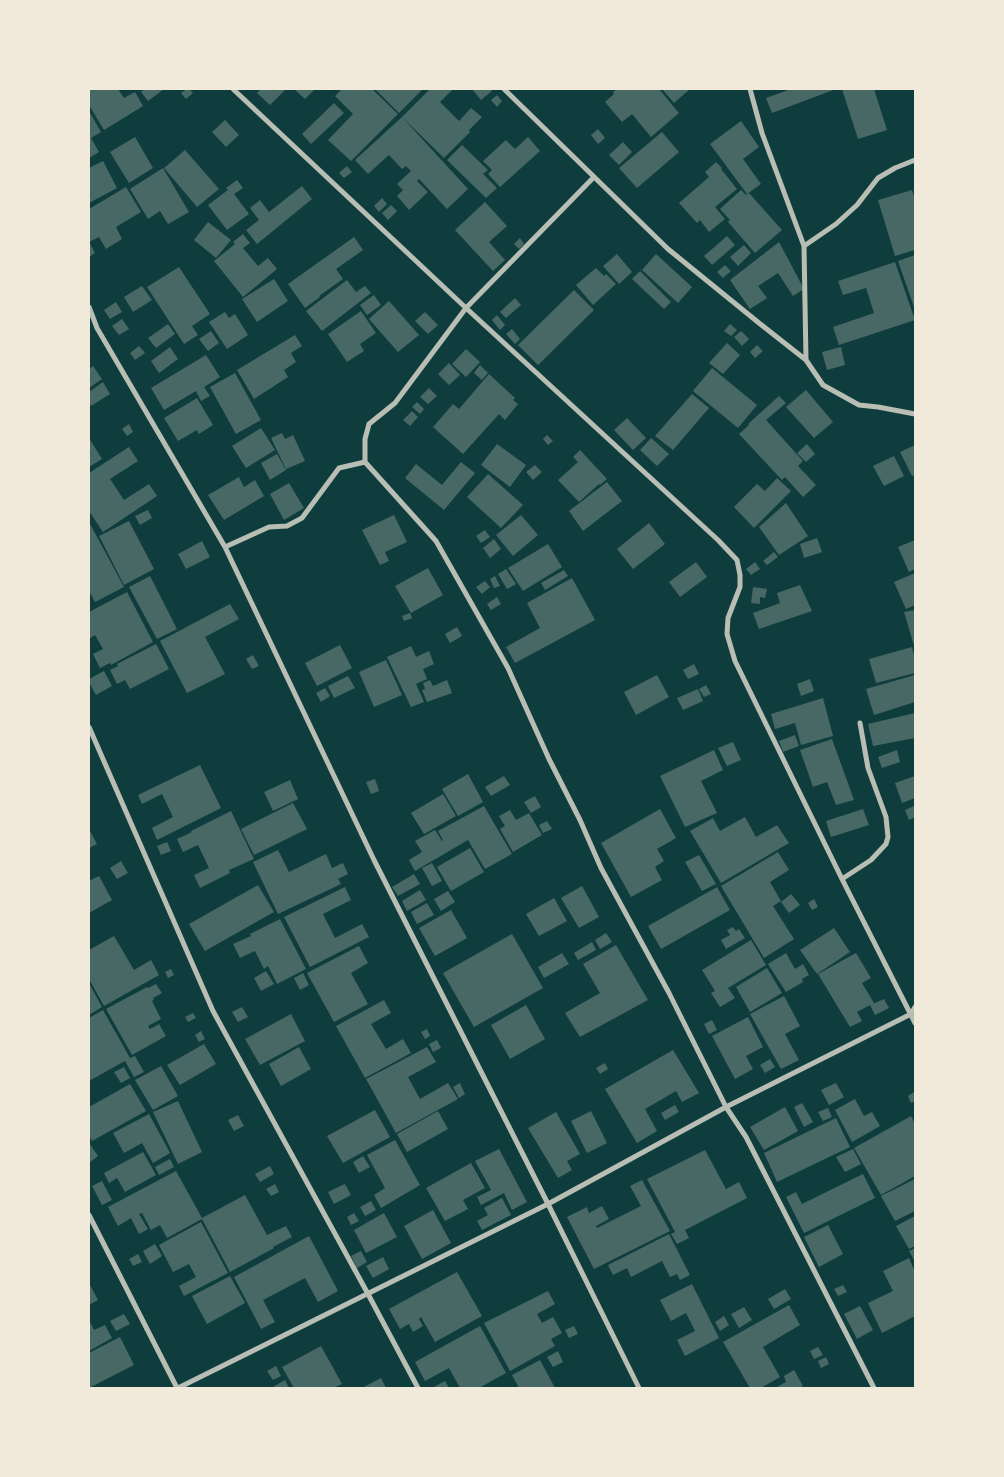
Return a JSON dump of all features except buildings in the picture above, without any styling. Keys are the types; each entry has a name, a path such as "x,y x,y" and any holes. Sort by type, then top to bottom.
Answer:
{"street":[{"path":"232,89 718,540 736,560 740,575 740,587 728,618 727,634 735,661 915,1023"},
{"path":"504,89 668,249 806,360 823,385 859,405 915,414"},
{"path":"750,89 762,133 804,246 806,360"},
{"path":"804,246 836,224 857,205 878,178 894,168 915,160"},
{"path":"594,178 466,308 395,404 369,424 365,439 366,462 436,541 508,668 601,868 669,993 726,1108 746,1137 874,1388"},
{"path":"89,307 97,328 226,547 374,860 639,1388"},
{"path":"226,547 269,527 287,526 302,518 339,468 366,462"},
{"path":"842,879 871,860 886,844 888,837 886,816 868,768 860,723"},
{"path":"89,727 213,1011 418,1388"},
{"path":"89,1215 178,1388 548,1204 726,1108 911,1014 915,1007"}]}
